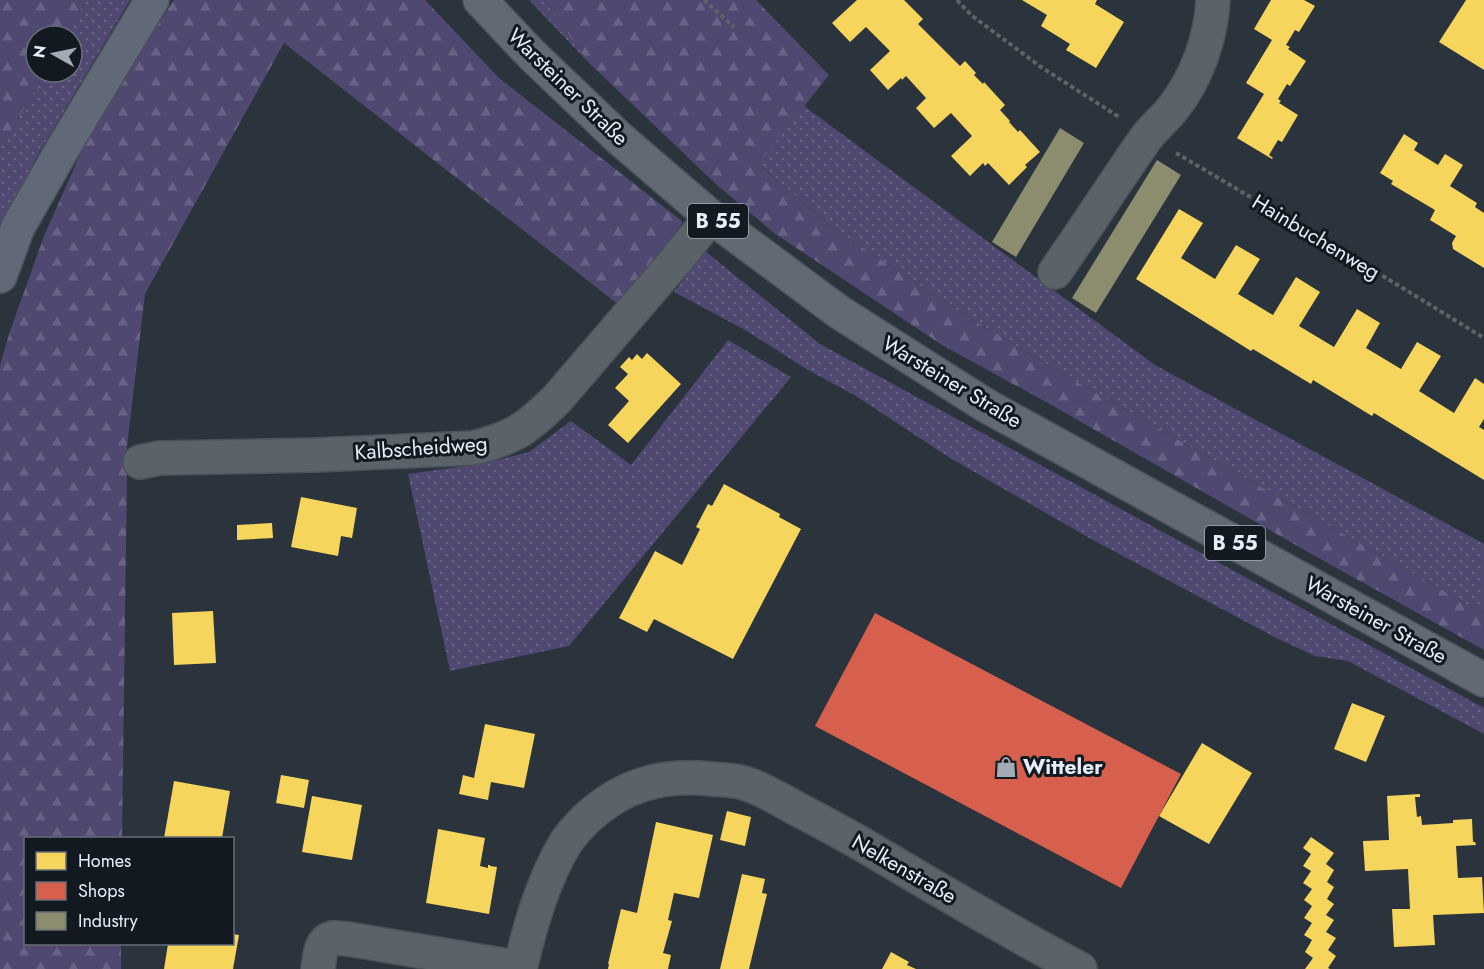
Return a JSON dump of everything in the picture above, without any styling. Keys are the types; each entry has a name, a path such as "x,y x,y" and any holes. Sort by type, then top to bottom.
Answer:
{"highway":[{"path":"0,276 18,227 152,0"}],"main road":[{"name":"Warsteiner Straße","path":"480,0 531,54 619,138 711,217 839,312 986,405 1484,680"}],"street":[{"path":"1055,272 1148,135 1174,107 1189,84 1210,29 1213,0"},
{"name":"Kalbscheidweg","path":"140,462 160,458 316,455 473,448 509,437 524,429 556,399 711,217"},
{"name":"Nelkenstraße","path":"520,969 533,921 553,868 567,841 587,818 610,800 645,783 684,777 742,782 774,796 1080,969"},
{"path":"318,969 321,949 324,943 332,938 348,939 378,957 520,969"}],"path":[{"path":"704,0 734,27"},
{"name":"Hainbuchenweg","path":"957,0 972,15 1041,67 1196,165 1352,257 1484,339"}],"green space":[{"path":"0,0 86,0 72,24 24,24 24,84 38,84 3,145 0,145"},
{"path":"86,0 130,0 84,77 84,24 72,24"},
{"path":"174,0 425,0 499,78 683,222 624,309 284,43 145,294 126,455 122,837 24,837 24,945 121,945 121,969 0,969 0,365 44,236 99,112"},
{"path":"529,0 544,0 589,63"},
{"path":"544,0 756,0 829,75 758,164 833,228 965,315 1070,378 1484,614 1484,650 942,345 774,233 718,186 589,63"},
{"path":"38,84 80,84 33,163 0,240 0,145 3,145"},
{"path":"804,106 1155,365 1484,544 1484,614 1070,378 965,315 833,228 757,163"},
{"path":"705,251 820,344 1484,708 1484,734 1348,661 1315,656 1276,638 1093,540 950,458 856,396 808,370 745,330 674,292"},
{"path":"728,340 791,377 569,646 450,671 408,474 480,464 529,452 571,421 631,465"}],"building: Homes":[{"path":"857,0 904,0 923,19 918,24 960,66 965,61 976,73 974,75 983,84 984,82 1005,105 1000,110 1018,132 1020,130 1040,152 1025,165 1027,167 1009,185 988,163 985,166 983,163 970,176 951,156 972,136 951,113 934,128 916,108 926,98 906,76 888,90 870,70 890,51 866,27 850,42 832,23"},
{"path":"1022,0 1097,0 1095,4 1124,22 1096,68 1066,50 1070,44 1041,26 1047,15"},
{"path":"1271,0 1304,0 1315,6 1299,32 1295,30 1286,45 1290,47 1288,49 1306,61 1290,86 1287,84 1278,99 1281,101 1279,103 1298,115 1282,142 1278,140 1269,155 1272,159 1237,138 1264,94 1246,83 1272,40 1254,29"},
{"path":"1466,0 1484,0 1484,70 1439,42"},
{"path":"1404,134 1418,143 1414,150 1438,165 1445,154 1463,165 1450,186 1477,203 1475,207 1484,213 1484,268 1453,249 1452,243 1456,236 1430,220 1435,210 1391,184 1393,181 1380,173"},
{"path":"1179,209 1203,223 1181,258 1215,279 1236,245 1260,259 1238,294 1273,315 1296,277 1320,292 1299,326 1334,347 1357,309 1380,323 1366,348 1401,369 1417,342 1441,356 1419,391 1454,413 1475,378 1484,384 1484,419 1479,427 1484,430 1484,480 1374,413 1372,416 1313,380 1311,384 1253,349 1251,351 1136,279"},
{"path":"647,353 681,384 628,443 608,425 629,401 615,388 628,374 620,367 629,357 632,360 637,354 642,359"},
{"path":"724,484 780,514 779,517 801,529 733,659 654,619 647,632 619,618 655,551 682,565 700,529 696,527 708,504 712,506"},
{"path":"301,497 357,508 352,538 341,536 338,556 291,547"},
{"path":"272,523 273,538 237,540 237,525"},
{"path":"213,611 216,663 174,665 172,613"},
{"path":"1352,703 1385,716 1366,762 1334,749"},
{"path":"485,724 535,734 524,788 491,782 488,800 459,794 463,775 474,778"},
{"path":"1202,743 1252,773 1209,844 1159,816"},
{"path":"281,775 309,780 304,808 276,803"},
{"path":"174,781 230,791 222,837 164,837"},
{"path":"1420,794 1420,797 1415,797 1417,817 1421,816 1422,825 1472,819 1473,842 1476,845 1456,846 1458,878 1482,877 1484,913 1433,915 1435,945 1394,947 1392,909 1410,909 1408,869 1365,871 1363,841 1389,840 1387,796"},
{"path":"312,796 362,805 352,860 302,852"},
{"path":"727,811 751,817 745,846 720,840"},
{"path":"656,822 713,835 699,898 674,893 668,920 672,921 663,953 671,955 668,969 608,969 621,909 637,913"},
{"path":"438,829 485,838 480,866 497,867 489,914 426,903"},
{"path":"1311,837 1334,853 1326,864 1334,870 1327,882 1334,887 1327,899 1334,904 1326,915 1334,920 1326,932 1336,938 1328,950 1336,956 1328,968 1330,969 1305,969 1313,958 1305,952 1312,940 1304,935 1312,923 1304,918 1312,906 1304,900 1312,889 1303,883 1311,871 1303,866 1311,854 1303,848"},
{"path":"742,874 765,879 762,893 767,894 749,969 720,969"},
{"path":"234,934 239,935 233,969 164,969 168,945 234,945"},
{"path":"891,952 909,962 907,965 916,969 882,969"}],"building: Shops":[{"path":"875,613 1181,774 1121,888 815,726"}],"building: Industry":[{"path":"1060,128 1084,143 1016,257 992,242"},
{"path":"1157,160 1181,175 1096,313 1072,298"}],"place":[{"name":"Witteler","path":"1006,767"}]}
